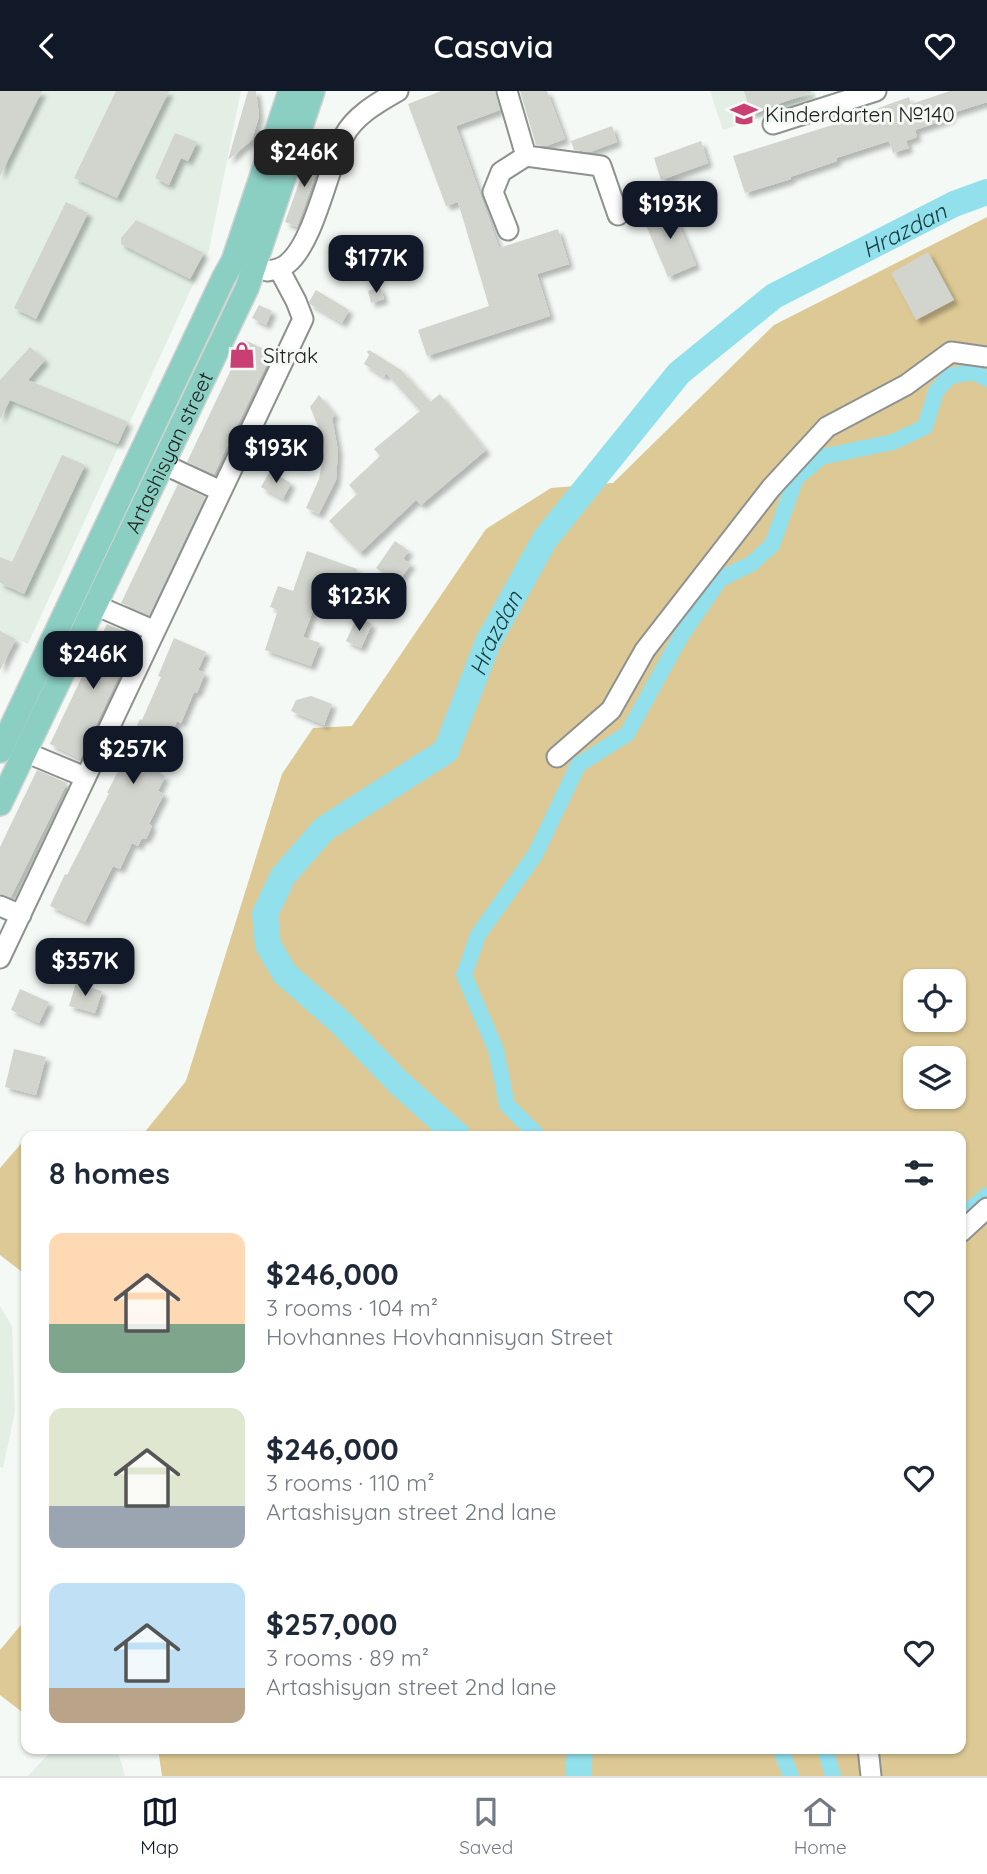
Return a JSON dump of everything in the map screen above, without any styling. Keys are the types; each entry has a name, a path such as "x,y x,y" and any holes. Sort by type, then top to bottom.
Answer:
{"main road":[{"name":"Artashisyan street","path":"0,804 244,294 244,266 290,91"},
{"name":"Artashisyan street","path":"0,751 224,277 244,266 313,91"}],"street":[{"path":"244,266 262,272 279,269 298,254 345,135 373,106 398,91"},
{"path":"507,91 526,156"},
{"path":"774,124 830,98 876,91"},
{"path":"509,230 493,192 502,172 526,156 601,166 618,215"},
{"path":"0,958 303,319 279,269"},
{"path":"557,757 611,709 645,650 771,488 827,427 906,385 951,352 987,357"},
{"path":"163,464 221,491"},
{"path":"95,605 155,631"},
{"path":"25,752 85,777"},
{"path":"0,906 21,915"},
{"path":"966,1227 987,1208"},
{"path":"869,1754 871,1776"}],"shaded area":[{"path":"0,91 241,91 209,250 28,644 0,631"},
{"name":"Kinderdarten №140","path":"710,91 814,91 816,99 723,130"},
{"path":"987,217 987,1776 162,1776 159,1754 966,1754 966,1131 146,1131 186,1081 282,774 313,728 352,726 486,529 551,488 613,483 774,325"},
{"path":"21,1144 21,1271 0,1255 0,1168"},
{"path":"0,1306 12,1326 15,1412 3,1468 0,1467"},
{"path":"21,1625 21,1711 0,1695 0,1650"},
{"path":"48,1754 119,1754 125,1776 28,1776"}],"building":[{"path":"0,91 42,91 0,176"},
{"path":"116,91 169,91 117,198 74,178"},
{"path":"248,91 256,91 259,116 252,140 228,160"},
{"path":"441,91 495,91 500,110 456,126 499,248 558,229 569,264 537,274 550,316 427,356 418,330 489,306 458,202 446,206 408,104"},
{"path":"520,91 547,91 565,139 546,146 536,145"},
{"path":"744,91 810,91 811,93 751,113"},
{"path":"950,91 987,91 987,102 949,114 951,118 915,130 917,137 906,141 909,148 893,153 889,141 836,158 837,161 790,177 791,179 745,193 733,156 874,112 873,110 909,97 911,104"},
{"path":"612,126 617,142 590,152 574,150 571,141"},
{"path":"175,133 197,142 188,161 181,158 169,185 155,178"},
{"path":"701,141 708,163 661,180 654,158"},
{"path":"310,152 322,157 297,227 285,222"},
{"path":"66,202 88,213 36,319 14,308"},
{"path":"671,206 696,265 668,277 643,218"},
{"path":"136,220 204,253 190,279 121,244 121,238"},
{"path":"928,252 954,300 916,320 891,273"},
{"path":"380,287 384,299 371,303 368,291"},
{"path":"316,290 349,310 342,323 310,304"},
{"path":"259,305 272,311 266,325 252,318"},
{"path":"245,340 272,353 214,474 187,462"},
{"path":"30,347 45,360 28,380 128,422 118,444 10,400 0,419 0,380"},
{"path":"369,350 401,370 430,402 440,394 486,450 421,505 416,500 360,553 329,521 357,494 349,485 380,456 374,449 420,411 386,373 384,377 364,364"},
{"path":"319,395 335,415 332,418 338,451 336,480 319,514 306,508 319,479 324,452 323,438 310,407"},
{"path":"62,455 85,465 24,594 0,583 0,557 12,562"},
{"path":"270,471 291,483 283,499 261,487"},
{"path":"178,484 205,497 149,615 121,603"},
{"path":"395,541 409,551 403,559 411,564 401,578 394,573 390,578 376,568"},
{"path":"307,551 357,569 348,596 322,587 303,637 320,643 311,666 265,650 278,610 270,607 278,586 293,591"},
{"path":"357,617 372,624 361,648 346,641"},
{"path":"107,624 137,637 80,759 50,744"},
{"path":"0,631 16,639 0,670"},
{"path":"174,638 206,652 198,670 205,673 181,723 177,721 154,771 165,776 158,791 164,794 149,824 152,826 146,839 142,838 138,846 132,843 120,869 113,866 85,922 50,906 109,793 127,753 125,752 161,677 158,676"},
{"path":"311,696 332,704 324,725 291,711 296,700"},
{"path":"37,770 67,783 11,897 0,894 0,847"},
{"path":"76,983 102,991 95,1013 69,1006"},
{"path":"20,989 49,1002 39,1023 11,1010"},
{"path":"14,1049 46,1057 36,1095 5,1087"}],"waterway":[{"name":"Hrazdan","path":"452,1131 398,1082 340,1022 285,974 268,945 265,914 283,876 324,829 446,751 488,642 545,539 679,373 774,296 954,204 987,192"},
{"path":"533,1131 507,1105 496,1050 464,975 478,935 535,855 578,765 627,734 681,636 720,579 751,564 772,545 796,478 821,457 893,442 925,427 936,391 950,376 974,372 987,379"},
{"path":"966,1213 987,1195"},
{"name":"Hrazdan","path":"578,1776 580,1754"},
{"path":"782,1754 791,1776"},
{"path":"827,1754 833,1776"}],"place":[{"name":"Kinderdarten №140","path":"744,114"},
{"name":"Sitrak","path":"242,355"}]}
